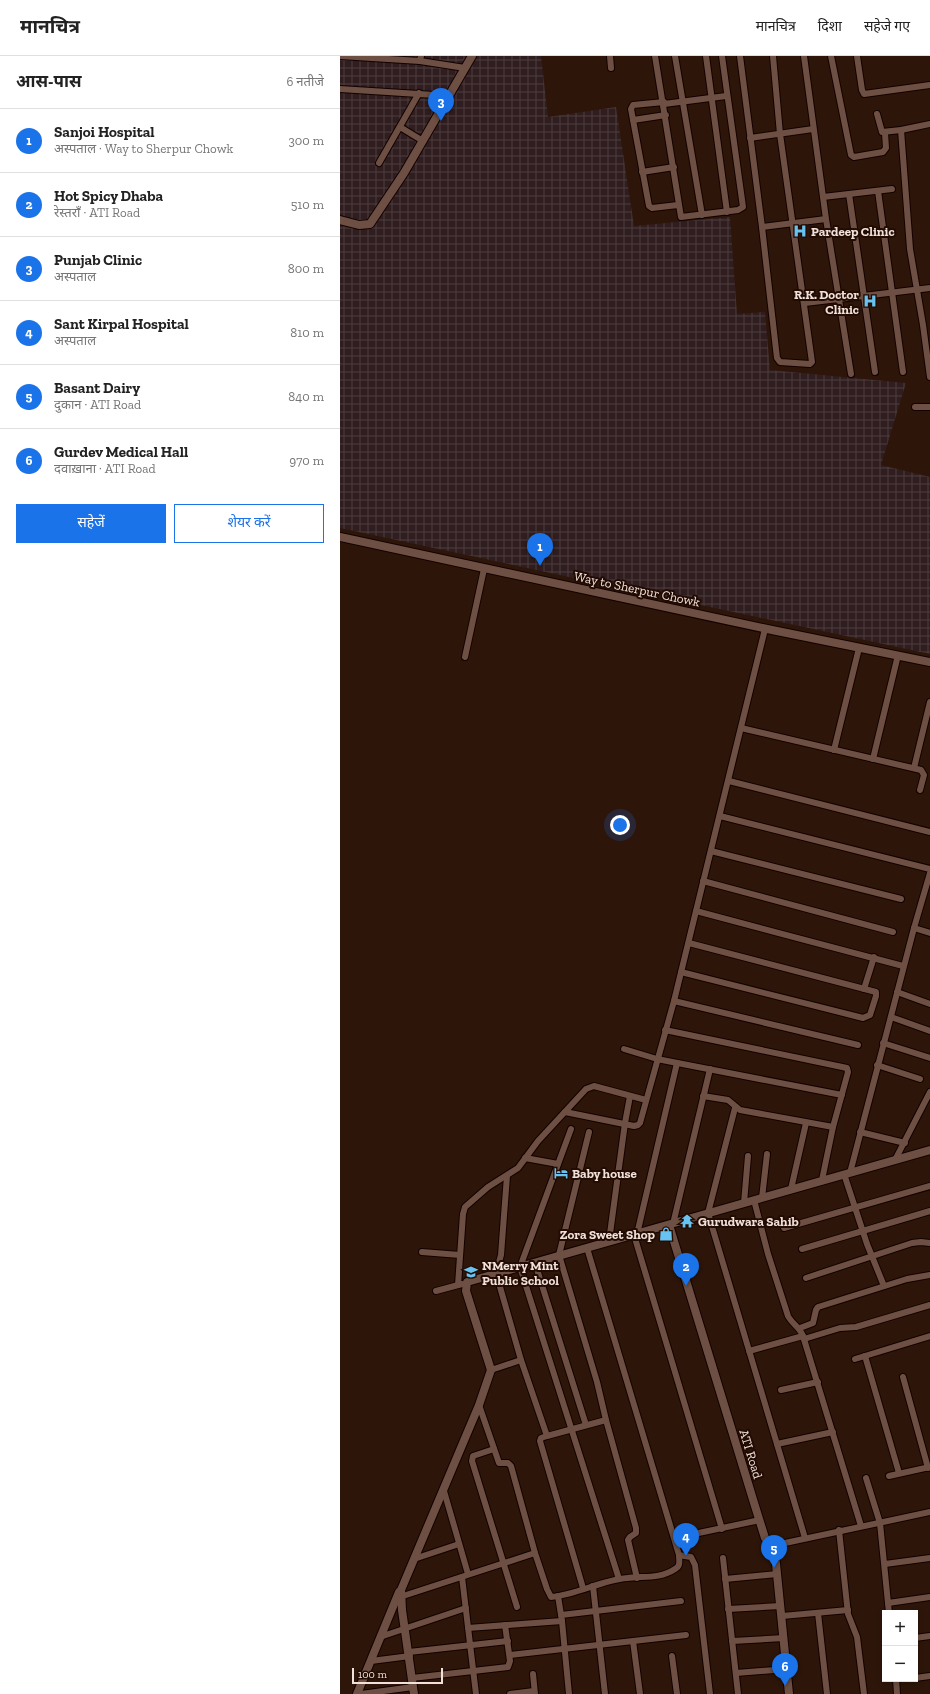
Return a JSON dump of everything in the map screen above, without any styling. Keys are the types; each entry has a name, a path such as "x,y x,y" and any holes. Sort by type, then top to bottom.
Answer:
{"street":[{"path":"340,56 421,59 465,68"},
{"path":"340,220 359,225 370,224 423,141 472,56"},
{"path":"610,56 611,68"},
{"path":"655,56 666,115 678,205 681,217 742,210 744,206 726,96 722,56"},
{"path":"675,56 702,215"},
{"path":"706,56 727,212"},
{"path":"740,56 777,358 780,362 812,363 794,224 780,134 773,56"},
{"path":"804,56 826,219 851,374"},
{"path":"831,56 851,155 854,157 883,152 886,148 885,133"},
{"path":"857,56 862,90 864,94 930,85"},
{"path":"340,89 450,96"},
{"path":"378,163 419,93"},
{"path":"678,205 650,207 642,172 633,120 632,105 683,102 726,96"},
{"path":"877,114 880,130 885,133 930,124"},
{"path":"633,120 666,115"},
{"path":"400,127 423,141"},
{"path":"750,138 813,129"},
{"path":"901,130 908,230 930,377"},
{"path":"642,172 674,167"},
{"path":"824,197 892,189"},
{"path":"878,191 903,372"},
{"path":"849,194 862,295 875,372"},
{"path":"762,227 826,219"},
{"path":"805,303 930,288"},
{"path":"915,407 930,407"},
{"name":"Way to Sherpur Chowk","path":"340,537 765,629 930,662"},
{"path":"465,657 484,569"},
{"path":"565,1112 636,1126 639,1125 689,943 765,629"},
{"path":"834,750 860,648"},
{"path":"873,759 898,655"},
{"path":"914,768 930,702"},
{"path":"741,728 914,768 923,772 920,790"},
{"path":"729,781 930,832"},
{"path":"720,816 930,869"},
{"path":"711,851 902,899"},
{"path":"884,1286 854,1207 847,1173 860,1132 903,966 929,884 930,873"},
{"path":"703,881 893,932"},
{"path":"696,910 903,966"},
{"path":"914,928 930,933"},
{"path":"681,972 866,1018 870,1015 877,994 876,992 689,943"},
{"path":"864,989 874,957"},
{"path":"897,992 930,1004"},
{"path":"674,1001 858,1045"},
{"path":"891,1017 930,1032"},
{"path":"665,1030 846,1067 849,1070 833,1127 822,1180"},
{"path":"883,1043 930,1058"},
{"path":"624,1049 657,1059 842,1095"},
{"path":"677,1063 635,1234 722,1529"},
{"path":"877,1065 920,1079"},
{"path":"671,1224 710,1070"},
{"path":"458,1285 465,1208 488,1187 518,1168 565,1112 589,1087 594,1086 646,1100"},
{"path":"895,1160 905,1144 930,1092"},
{"path":"609,1241 630,1096"},
{"path":"703,1096 728,1100 735,1108 740,1110 833,1127"},
{"path":"735,1108 708,1213 805,1538"},
{"path":"791,1189 806,1123"},
{"path":"571,1129 520,1267 619,1579"},
{"path":"589,1132 559,1255 597,1382 636,1528 636,1533 628,1540 637,1578"},
{"path":"860,1132 905,1144"},
{"path":"436,1291 930,1150"},
{"path":"762,1198 767,1154"},
{"path":"744,1203 748,1156"},
{"path":"525,1158 558,1164"},
{"path":"507,1176 501,1254 496,1273 547,1436"},
{"path":"784,1228 930,1186"},
{"path":"754,1200 768,1254 788,1316 793,1324 800,1328 804,1338 861,1526"},
{"path":"802,1249 930,1211"},
{"name":"ATI Road","path":"671,1224 765,1538 775,1554 789,1694"},
{"path":"806,1278 917,1242 930,1243"},
{"path":"479,1405 500,1463 508,1463 511,1466 535,1553 551,1597 619,1579 653,1577 677,1568 680,1564 675,1538 587,1248"},
{"path":"422,1252 460,1255"},
{"path":"536,1263 586,1425"},
{"path":"800,1328 813,1323 818,1307 884,1286 930,1275"},
{"path":"357,1694 380,1637 401,1593 414,1559 444,1491 459,1448 479,1405 490,1370 466,1291 467,1282"},
{"path":"748,1351 840,1328 856,1327 930,1305"},
{"path":"855,1359 930,1336"},
{"path":"864,1356 899,1473"},
{"path":"490,1370 522,1360"},
{"path":"889,1476 929,1468 903,1377"},
{"path":"781,1390 818,1382"},
{"path":"583,1588 540,1444 541,1438 571,1428 606,1420"},
{"path":"777,1444 833,1432"},
{"path":"494,1449 473,1456 472,1459 517,1607"},
{"path":"866,1478 880,1523 889,1610"},
{"path":"444,1491 468,1574"},
{"path":"771,1546 839,1530 930,1512"},
{"path":"675,1538 760,1520"},
{"path":"839,1530 848,1610 858,1637 864,1694"},
{"path":"414,1559 460,1544"},
{"path":"401,1593 462,1577 535,1553"},
{"path":"679,1555 691,1557 695,1565 710,1694"},
{"path":"723,1558 738,1694"},
{"path":"884,1564 930,1558"},
{"path":"725,1579 776,1574"},
{"path":"462,1577 476,1694"},
{"path":"594,1586 605,1694"},
{"path":"361,1694 414,1690 401,1593"},
{"path":"558,1596 562,1618 569,1694"},
{"path":"888,1603 930,1597"},
{"path":"468,1628 562,1618 596,1611 681,1601"},
{"path":"728,1609 780,1606"},
{"path":"380,1637 466,1608"},
{"path":"782,1616 848,1610"},
{"path":"818,1613 827,1694"},
{"path":"412,1678 508,1667 510,1663 510,1655 505,1625"},
{"path":"510,1655 686,1635"},
{"path":"918,1638 930,1636"},
{"path":"732,1641 784,1638"},
{"path":"371,1660 470,1644 508,1641"},
{"path":"633,1641 640,1694"},
{"path":"672,1656 677,1694"},
{"path":"736,1673 787,1669"},
{"path":"510,1694 535,1693 533,1674"},
{"path":"918,1678 930,1676"},
{"path":"896,1682 897,1694"}],"shaded area":[{"path":"340,56 541,56 548,117 616,107 634,226 730,217 737,314 765,312 770,370 906,383 881,465 930,477 930,654 340,528"}],"place":[{"name":"Punjab Clinic","path":"441,121"},
{"name":"Pardeep Clinic","path":"800,231"},
{"name":"R.K. Doctor Clinic","path":"870,301"},
{"name":"Sanjoi Hospital","path":"540,566"},
{"name":"Baby house","path":"561,1173"},
{"name":"Gurudwara Sahib","path":"687,1221"},
{"name":"Zora Sweet Shop","path":"666,1234"},
{"name":"NMerry Mint Public School","path":"471,1272"},
{"name":"Hot Spicy Dhaba","path":"686,1286"},
{"name":"Sant Kirpal Hospital","path":"686,1556"},
{"name":"Basant Dairy","path":"774,1568"},
{"name":"Gurdev Medical Hall","path":"785,1686"}]}
